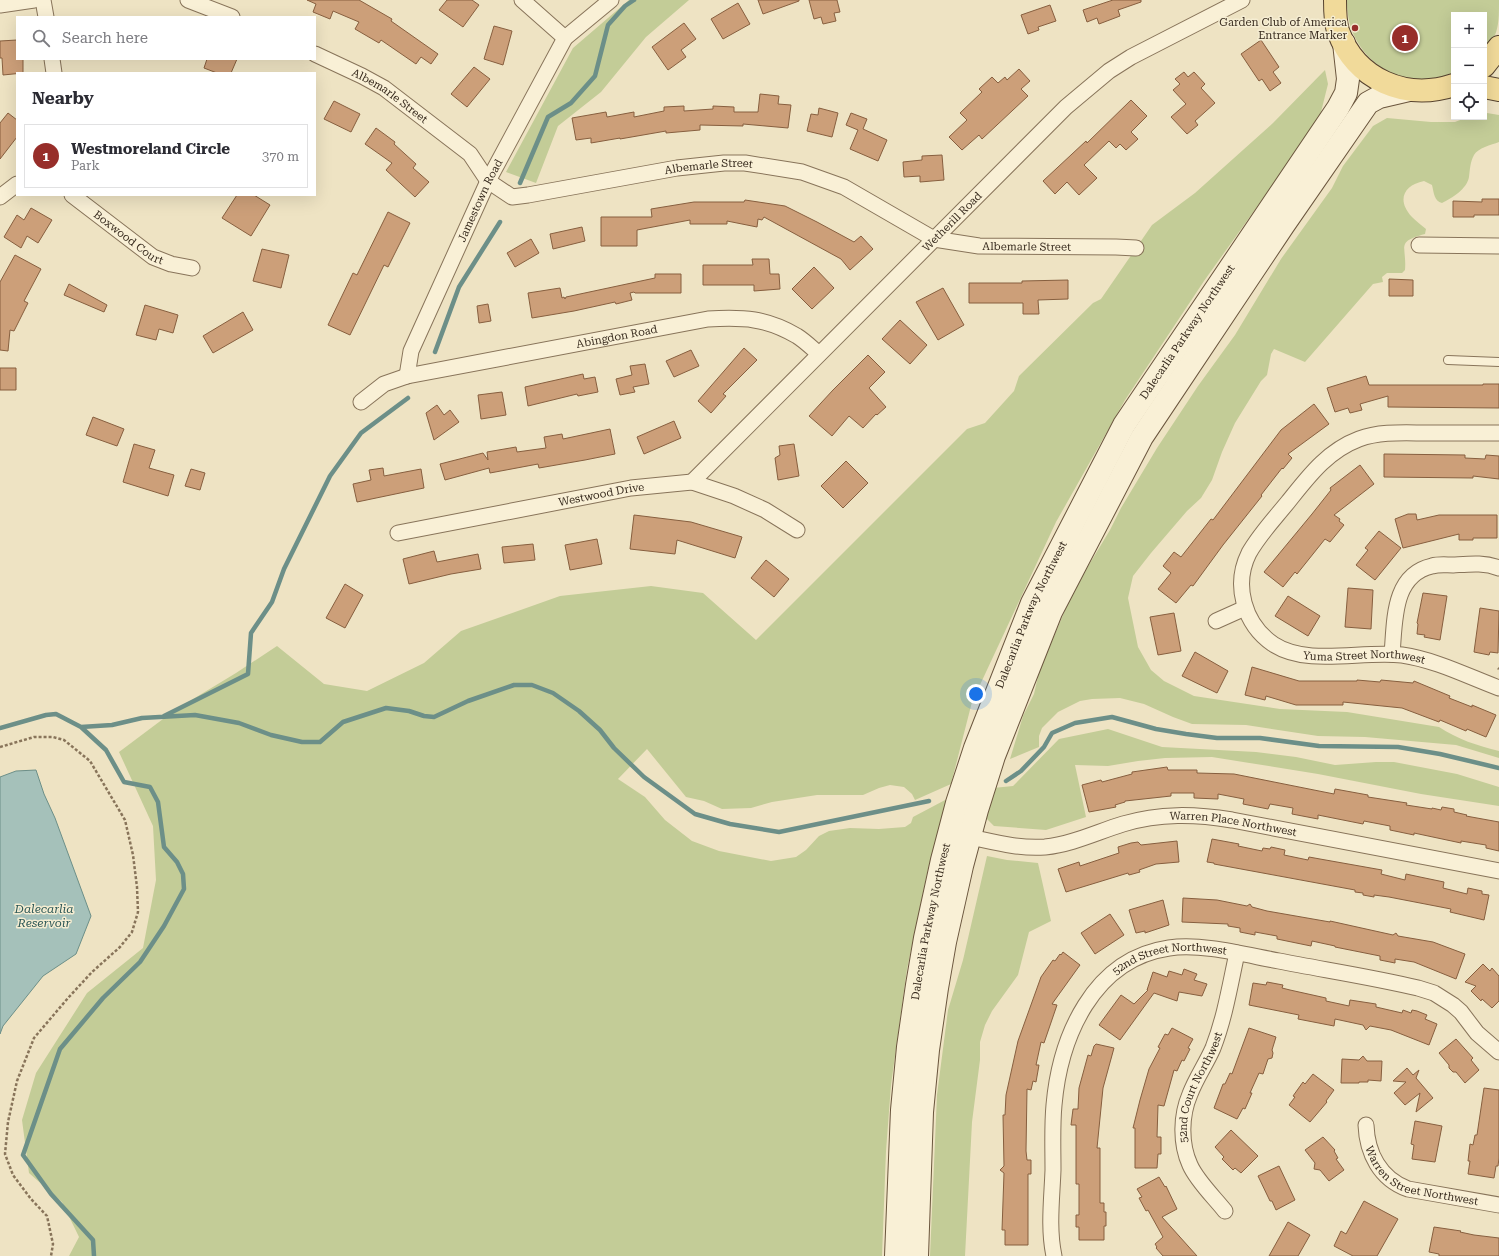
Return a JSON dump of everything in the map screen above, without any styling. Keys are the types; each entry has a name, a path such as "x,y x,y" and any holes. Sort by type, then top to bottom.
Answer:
{"main road":[{"path":"1335,0 1336,22 1344,44 1357,62 1377,78 1387,84 1409,90 1430,91 1450,88"},
{"name":"Dalecarlia Parkway Northwest","path":"896,1256 902,1102 917,985 925,938 942,860 957,803 975,748 1032,603 1124,425 1338,108 1346,93 1348,79 1344,44"},
{"path":"1487,63 1499,47"},
{"path":"1487,88 1499,90"},
{"name":"Dalecarlia Parkway Northwest","path":"917,1256 921,1135 928,1050 945,942 970,837 994,756 1051,612 1142,437 1279,232 1368,103 1379,97 1409,90"}],"street":[{"path":"0,5 34,0"},
{"path":"43,0 46,16"},
{"path":"188,0 229,16"},
{"name":"Jamestown Road","path":"407,376 411,351 488,181 565,38 612,0"},
{"name":"Wetherill Road","path":"692,482 1066,107 1089,86 1131,57 1242,0"},
{"path":"526,2 565,38"},
{"name":"Albemarle Street","path":"316,54 384,88 470,154 488,181 512,197 703,164 731,163 763,165 802,172 844,187 864,197 934,240 979,246 1136,248"},
{"path":"52,60 54,72"},
{"path":"0,197 16,185"},
{"name":"Boxwood Court","path":"73,196 153,257 171,264 192,268"},
{"path":"1419,245 1499,246"},
{"name":"Abingdon Road","path":"407,376 708,319 753,319 769,323 798,337 819,354"},
{"path":"361,402 384,384 407,376"},
{"name":"Yuma Street Northwest","path":"1499,433 1385,433 1359,439 1335,451 1315,469 1251,550 1245,563 1242,581 1245,608 1254,624 1263,635 1280,648 1293,653 1314,656 1392,654 1426,660 1499,688"},
{"name":"Westwood Drive","path":"398,533 631,488 692,482 734,496 765,510 797,530"},
{"path":"1392,654 1398,599 1406,582 1415,574 1426,568 1438,565 1485,564 1499,568"},
{"path":"1216,621 1245,608"},
{"name":"Warren Place Northwest","path":"970,837 1015,846 1046,847 1068,843 1122,824 1153,817 1181,815 1206,816 1499,871"},
{"name":"52nd Street Northwest","path":"1054,1256 1051,1236 1053,1114 1060,1067 1072,1031 1084,1004 1093,992 1110,976 1125,965 1150,953 1167,948 1186,946 1237,953 1413,986 1444,998 1461,1012 1477,1032 1499,1052"},
{"name":"52nd Court Northwest","path":"1225,1211 1195,1174 1190,1165 1184,1146 1183,1126 1189,1096 1219,1033 1237,953"},
{"name":"Warren Street Northwest","path":"1366,1125 1367,1141 1372,1156 1383,1173 1399,1186 1408,1189 1499,1205"}],"lane":[{"path":"1448,360 1499,362"}],"path":[{"path":"0,747 34,737 52,736 64,740 90,761 125,820 133,855 137,887 138,912 132,932 120,947 92,972 34,1038 17,1081 8,1122 5,1154 13,1175 31,1199 47,1216 53,1244 51,1256"}],"green space":[{"path":"629,0 689,0 646,37 601,92 558,126 536,183 506,172 573,48"},
{"path":"1347,0 1499,0 1497,28 1493,40 1487,49 1487,12 1451,12 1451,76 1433,80 1420,81 1407,79 1383,69 1373,61 1356,40 1351,28"},
{"path":"1325,70 1328,84 1319,120 1204,281 1125,400 1056,522 972,702 951,784 915,800 912,794 904,787 890,785 863,795 817,795 772,802 751,808 722,809 704,801 686,797 647,749 618,779 645,797 665,820 692,841 719,851 771,861 796,857 806,850 819,836 829,831 850,828 879,829 905,827 911,823 913,817 947,799 928,869 907,969 891,1085 886,1151 882,1256 69,1256 79,1237 62,1202 29,1173 22,1120 36,1073 87,993 143,948 156,880 153,826 119,752 175,710 277,646 324,684 367,691 424,663 461,631 560,596 651,586 703,593 756,640 967,429 985,423 1014,391 1019,376 1093,303 1101,299 1152,225 1195,193 1273,123"},
{"path":"1487,113 1499,115 1499,142 1478,150 1474,155 1470,166 1468,181 1454,196 1442,203 1436,199 1432,185 1424,181 1411,186 1404,194 1404,205 1407,211 1426,229 1425,234 1410,240 1404,246 1405,270 1402,273 1387,273 1382,277 1383,282 1373,284 1305,362 1274,349 1271,354 1267,375 1261,381 1235,423 1222,452 1212,480 1201,498 1187,511 1133,576 1128,598 1138,647 1151,670 1164,681 1194,696 1280,709 1347,712 1439,727 1468,742 1499,751 1499,758 1456,745 1365,737 1318,736 1246,725 1192,724 1144,704 1120,698 1080,701 1058,712 1042,728 1039,736 1039,747 1010,759 1023,716 1034,694 1039,672 1066,608 1087,568 1157,448 1198,386 1235,335 1281,259 1332,188 1343,166 1373,126 1387,118 1431,122 1455,122 1460,120 1487,120"},
{"path":"1108,729 1162,747 1256,752 1296,757 1335,765 1394,762 1457,774 1499,787 1499,806 1421,794 1318,774 1212,757 1165,758 1108,766 1075,765 1086,817 1046,830 994,826 983,815 993,788 1013,786 1059,739"},
{"path":"987,856 1007,860 1038,863 1051,921 1029,932 1018,975 992,1011 985,1025 980,1042 980,1060 972,1122 965,1256 930,1256 937,1095 948,1010 963,960"}],"water":[{"name":"Dalecarlia Reservoir","path":"36,770 91,916 76,954 43,976 3,1026 0,1034 0,777 16,771"}],"building":[{"path":"307,0 359,0 392,19 391,21 438,54 431,64 421,57 416,64 381,40 379,43 355,29 359,22 333,11 330,19 313,12 316,4"},
{"path":"447,0 472,0 479,5 463,27 439,10"},
{"path":"758,0 799,0 799,1 763,14"},
{"path":"809,0 837,0 840,12 834,13 836,21 823,24 821,17 814,19"},
{"path":"1113,0 1141,0 1141,2 1118,10 1120,16 1099,24 1097,18 1087,22 1083,10"},
{"path":"738,3 750,24 723,39 711,19"},
{"path":"1050,5 1056,21 1038,27 1039,30 1028,34 1021,15"},
{"path":"684,23 696,39 681,50 686,57 668,70 652,47"},
{"path":"494,26 512,31 503,65 484,59"},
{"path":"16,40 16,60 23,60 23,72 3,75 2,58 0,58 0,41"},
{"path":"1261,40 1279,67 1273,72 1281,83 1270,91 1262,79 1259,81 1241,54"},
{"path":"207,60 237,60 231,72 214,72 204,68"},
{"path":"474,67 490,79 467,107 451,94"},
{"path":"1019,69 1030,81 1021,89 1028,96 982,139 979,135 962,150 949,137 967,120 960,113 982,92 979,89 992,77 998,83 1005,77 1007,80"},
{"path":"1184,72 1188,77 1194,72 1205,84 1201,88 1215,103 1195,121 1198,125 1187,134 1171,117 1186,104 1173,90 1180,84 1175,79"},
{"path":"760,94 779,96 778,104 791,105 788,128 743,124 743,126 700,125 700,130 666,133 666,131 591,143 591,138 576,140 572,118 606,112 607,117 634,112 634,117 664,111 664,107 684,106 684,111 713,109 713,106 734,107 734,112 758,112"},
{"path":"1131,100 1147,116 1131,132 1138,139 1126,150 1120,144 1116,148 1109,141 1084,165 1097,178 1079,195 1067,182 1055,194 1043,181 1086,141 1087,143"},
{"path":"334,101 360,114 351,132 324,119"},
{"path":"819,108 838,113 832,137 807,131 811,114 818,115"},
{"path":"8,113 16,119 16,138 0,159 0,123"},
{"path":"851,113 867,119 863,129 887,140 878,161 850,149 858,130 846,125"},
{"path":"376,128 395,142 394,144 416,164 413,168 429,182 415,197 386,170 392,163 365,144"},
{"path":"942,155 944,180 920,182 920,176 904,177 903,162 922,160 922,156"},
{"path":"236,196 256,196 270,205 251,236 222,218"},
{"path":"1482,199 1499,199 1499,215 1453,217 1453,201 1482,202"},
{"path":"745,200 785,206 854,242 861,236 873,249 850,270 841,259 764,217 762,220 758,219 757,227 727,221 727,224 690,224 690,220 637,230 637,246 601,246 601,217 652,217 651,209 694,202 744,202"},
{"path":"31,208 52,220 38,243 27,236 21,248 4,237 17,215 24,220"},
{"path":"388,212 410,223 388,267 384,265 350,335 328,325 353,273 357,275"},
{"path":"582,227 585,241 553,249 550,234"},
{"path":"531,239 539,253 515,267 507,253"},
{"path":"262,249 289,255 281,288 253,281"},
{"path":"15,255 41,269 24,301 28,303 14,331 10,330 8,351 0,350 0,282"},
{"path":"752,259 769,259 770,274 779,274 780,289 754,291 754,285 703,285 703,265 753,265"},
{"path":"814,267 834,288 812,309 792,289"},
{"path":"655,274 681,274 681,293 634,292 630,293 632,300 532,318 528,293 560,288 562,298 564,297 565,299 566,297 655,278"},
{"path":"1389,279 1413,280 1413,296 1389,296"},
{"path":"1068,280 1068,299 1038,300 1039,314 1023,314 1023,303 969,303 969,283 1022,283 1022,281"},
{"path":"69,284 107,305 104,312 64,295"},
{"path":"943,288 964,325 938,340 916,302"},
{"path":"488,304 491,321 479,323 477,306"},
{"path":"145,305 178,315 173,333 159,329 156,340 136,335"},
{"path":"243,312 253,330 213,353 203,336"},
{"path":"900,320 927,345 910,364 882,339"},
{"path":"744,348 757,360 723,394 726,396 711,413 698,401"},
{"path":"691,350 699,366 674,377 666,361"},
{"path":"868,355 885,372 869,388 886,407 877,415 876,414 863,428 849,416 832,436 809,416"},
{"path":"645,364 649,384 633,387 635,392 620,395 616,379 632,375 630,366"},
{"path":"0,368 16,368 16,390 0,390"},
{"path":"583,374 584,379 595,377 598,392 578,396 577,394 528,406 525,387"},
{"path":"1366,376 1369,385 1499,384 1499,408 1388,407 1388,396 1360,404 1362,410 1350,413 1348,408 1335,412 1327,388"},
{"path":"502,392 506,415 481,419 478,395"},
{"path":"1314,404 1329,424 1288,454 1292,458 1283,469 1282,468 1261,495 1262,496 1193,586 1191,585 1176,603 1158,589 1171,573 1163,566 1174,552 1181,557 1211,519 1213,520 1281,430"},
{"path":"437,405 444,415 450,410 459,422 434,440 426,413"},
{"path":"93,417 124,429 117,446 86,435"},
{"path":"674,421 681,438 644,454 637,437"},
{"path":"610,429 615,454 539,468 538,464 490,473 489,468 445,480 440,464 483,453 488,460 487,452 516,447 517,452 546,448 544,437 562,434 563,439"},
{"path":"134,444 155,450 149,468 174,475 168,496 123,482"},
{"path":"794,444 799,476 778,480 775,458 780,455 779,446"},
{"path":"1384,454 1465,455 1465,458 1485,459 1486,455 1499,456 1499,479 1473,476 1473,478 1384,477"},
{"path":"846,461 868,483 843,508 821,486"},
{"path":"1360,465 1374,484 1334,515 1340,519 1339,521 1344,525 1330,542 1325,539 1297,574 1295,572 1283,587 1264,572 1331,490 1330,488"},
{"path":"383,468 384,476 421,469 424,488 357,502 353,484 371,480 369,470"},
{"path":"191,469 205,473 200,490 185,486"},
{"path":"1408,514 1416,514 1417,520 1439,515 1497,515 1497,538 1473,538 1473,540 1459,540 1459,534 1403,548 1395,519"},
{"path":"634,515 691,522 742,537 735,558 677,540 675,554 630,549"},
{"path":"1379,531 1401,548 1375,580 1356,565 1368,550 1365,548"},
{"path":"597,539 602,564 570,570 565,545"},
{"path":"533,544 535,560 504,563 502,547"},
{"path":"434,551 437,562 478,554 481,569 451,574 409,584 403,559"},
{"path":"766,560 789,579 774,597 751,578"},
{"path":"345,584 363,595 345,628 326,618"},
{"path":"1348,588 1373,590 1371,629 1345,627"},
{"path":"1423,593 1447,596 1440,640 1417,634 1417,623"},
{"path":"1288,596 1320,616 1308,636 1275,616"},
{"path":"1480,608 1499,611 1498,653 1490,652 1489,655 1474,652"},
{"path":"1174,613 1181,651 1158,655 1150,617"},
{"path":"1195,652 1228,671 1217,693 1182,676"},
{"path":"1252,667 1299,681 1357,680 1380,682 1381,680 1413,683 1414,681 1450,696 1449,698 1472,707 1472,705 1496,715 1486,737 1467,729 1466,731 1440,720 1439,722 1402,708 1343,702 1343,705 1296,705 1266,696 1265,700 1245,695"},
{"path":"1167,767 1168,770 1197,770 1197,773 1234,774 1334,794 1335,789 1368,795 1368,797 1407,803 1406,805 1432,809 1441,810 1442,807 1454,809 1454,812 1467,815 1466,816 1499,822 1499,851 1486,848 1486,845 1461,841 1461,843 1414,833 1414,835 1390,830 1390,826 1364,821 1363,824 1318,815 1318,819 1292,814 1293,808 1270,804 1268,809 1243,804 1244,799 1218,794 1218,799 1194,798 1194,793 1171,793 1171,796 1125,801 1115,805 1116,807 1089,812 1082,785 1101,780 1102,782 1132,774 1132,772"},
{"path":"1212,839 1239,844 1238,846 1262,851 1263,848 1270,849 1271,847 1285,850 1284,855 1308,860 1309,857 1382,870 1381,874 1405,880 1406,874 1444,882 1443,888 1467,894 1468,888 1482,891 1482,894 1489,895 1484,920 1450,912 1451,909 1389,897 1363,895 1363,893 1355,892 1355,890 1207,862"},
{"path":"1177,841 1179,862 1156,864 1139,870 1140,872 1129,875 1128,873 1066,892 1058,869 1079,862 1080,866 1119,853 1118,847 1131,843 1138,842 1141,845"},
{"path":"1183,898 1217,900 1247,906 1250,904 1252,907 1267,911 1330,921 1393,935 1396,933 1398,936 1433,942 1465,954 1456,979 1414,962 1395,959 1395,963 1380,960 1380,956 1312,941 1311,946 1277,939 1277,936 1255,932 1255,935 1240,932 1240,928 1228,926 1228,924 1182,922"},
{"path":"1163,900 1169,925 1145,933 1145,931 1136,933 1129,910"},
{"path":"1110,914 1124,935 1095,954 1081,933"},
{"path":"1063,952 1080,965 1052,1004 1057,1005 1044,1043 1041,1042 1036,1065 1039,1065 1036,1082 1033,1081 1031,1090 1027,1089 1026,1151 1027,1160 1031,1160 1031,1174 1028,1174 1028,1245 1005,1245 1005,1230 1002,1230 1004,1173 1000,1170 1004,1166 1003,1115 1005,1115 1006,1095 1018,1041 1041,977 1053,960 1055,961"},
{"path":"1483,964 1490,971 1492,968 1499,976 1499,1001 1492,1008 1482,999 1481,1001 1471,991 1476,986 1465,982"},
{"path":"1184,969 1197,974 1194,980 1207,984 1202,996 1179,992 1177,1001 1154,993 1120,1040 1099,1025 1121,995 1134,1004 1148,990 1153,972 1167,977 1169,971 1182,975"},
{"path":"1267,982 1283,985 1282,988 1326,998 1326,1001 1349,1006 1350,1000 1376,1004 1376,1007 1402,1013 1403,1010 1411,1013 1412,1010 1417,1011 1427,1015 1425,1019 1437,1024 1429,1045 1391,1030 1370,1026 1366,1030 1363,1025 1335,1019 1334,1026 1298,1019 1299,1015 1249,1005 1253,983 1266,985"},
{"path":"1172,1028 1193,1039 1188,1048 1190,1049 1184,1061 1182,1060 1177,1071 1174,1070 1164,1106 1158,1105 1157,1137 1161,1137 1161,1154 1158,1154 1157,1168 1135,1168 1135,1128 1133,1128 1140,1100 1149,1069 1160,1048 1158,1047 1165,1034 1168,1035"},
{"path":"1249,1028 1276,1037 1272,1050 1272,1058 1268,1059 1263,1074 1259,1073 1245,1109 1243,1108 1237,1119 1214,1108 1223,1084 1225,1084 1230,1073 1232,1074"},
{"path":"1456,1039 1473,1058 1471,1060 1479,1070 1465,1083 1456,1072 1453,1072 1449,1068 1449,1065 1439,1053"},
{"path":"1096,1044 1114,1048 1103,1088 1097,1148 1100,1148 1100,1203 1104,1203 1104,1212 1106,1212 1106,1226 1104,1226 1104,1240 1079,1240 1079,1227 1076,1227 1076,1215 1079,1215 1079,1184 1076,1184 1076,1125 1071,1125 1073,1109 1078,1109 1079,1088 1088,1055 1091,1056"},
{"path":"1363,1056 1367,1061 1382,1061 1381,1081 1368,1080 1368,1082 1359,1083 1341,1083 1342,1059 1359,1060"},
{"path":"1407,1068 1413,1075 1419,1070 1416,1078 1433,1098 1416,1112 1420,1093 1405,1105 1394,1093 1406,1082 1393,1081"},
{"path":"1313,1074 1334,1090 1326,1101 1327,1102 1310,1122 1289,1105 1295,1097 1293,1096 1303,1082 1305,1084"},
{"path":"1484,1088 1499,1090 1499,1158 1494,1178 1468,1174 1470,1144 1473,1145 1475,1135 1477,1135"},
{"path":"1415,1121 1442,1126 1435,1162 1412,1159 1414,1145 1411,1144"},
{"path":"1231,1130 1258,1156 1241,1173 1235,1168 1233,1170 1222,1159 1224,1157 1215,1147"},
{"path":"1323,1137 1335,1150 1334,1151 1338,1158 1336,1159 1344,1170 1329,1181 1320,1170 1314,1169 1315,1163 1305,1150"},
{"path":"1279,1166 1295,1200 1276,1210 1258,1176"},
{"path":"1159,1177 1165,1187 1166,1186 1177,1209 1162,1217 1197,1256 1163,1256 1156,1248 1157,1247 1155,1244 1163,1237 1148,1210 1146,1211 1139,1198 1142,1197 1137,1189"},
{"path":"1364,1201 1398,1219 1377,1256 1353,1256 1334,1246 1341,1231 1346,1234"},
{"path":"1288,1222 1310,1235 1298,1256 1269,1256"},
{"path":"1434,1227 1461,1231 1460,1232 1474,1235 1499,1238 1499,1256 1439,1256 1439,1254 1429,1252"}],"waterway":[{"path":"520,183 548,117 571,103 595,76 608,25 625,6 634,0"},
{"path":"435,352 459,287 500,222"},
{"path":"164,716 248,674 251,633 272,602 284,569 330,476 361,433 408,398"},
{"path":"0,728 46,715 56,714 81,727 112,725 142,718 195,715 239,723 271,735 302,742 320,742 343,722 386,708 409,711 424,716 434,717 468,701 514,685 532,685 553,693 579,711 600,730 614,748 644,777 695,814 730,824 779,832 929,801"},
{"path":"1006,781 1021,771 1044,747 1052,733 1075,723 1112,717 1156,729 1217,738 1260,738 1319,746 1398,747 1440,754 1499,768"},
{"path":"81,727 106,750 124,782 150,787 158,802 164,847 177,862 183,874 184,889 164,926 140,962 103,998 60,1049 23,1155 51,1194 93,1240 94,1256"}],"place":[{"name":"Garden Club of America Entrance Marker","path":"1355,28"},
{"name":"Westmoreland Circle","path":"1405,38"}]}
